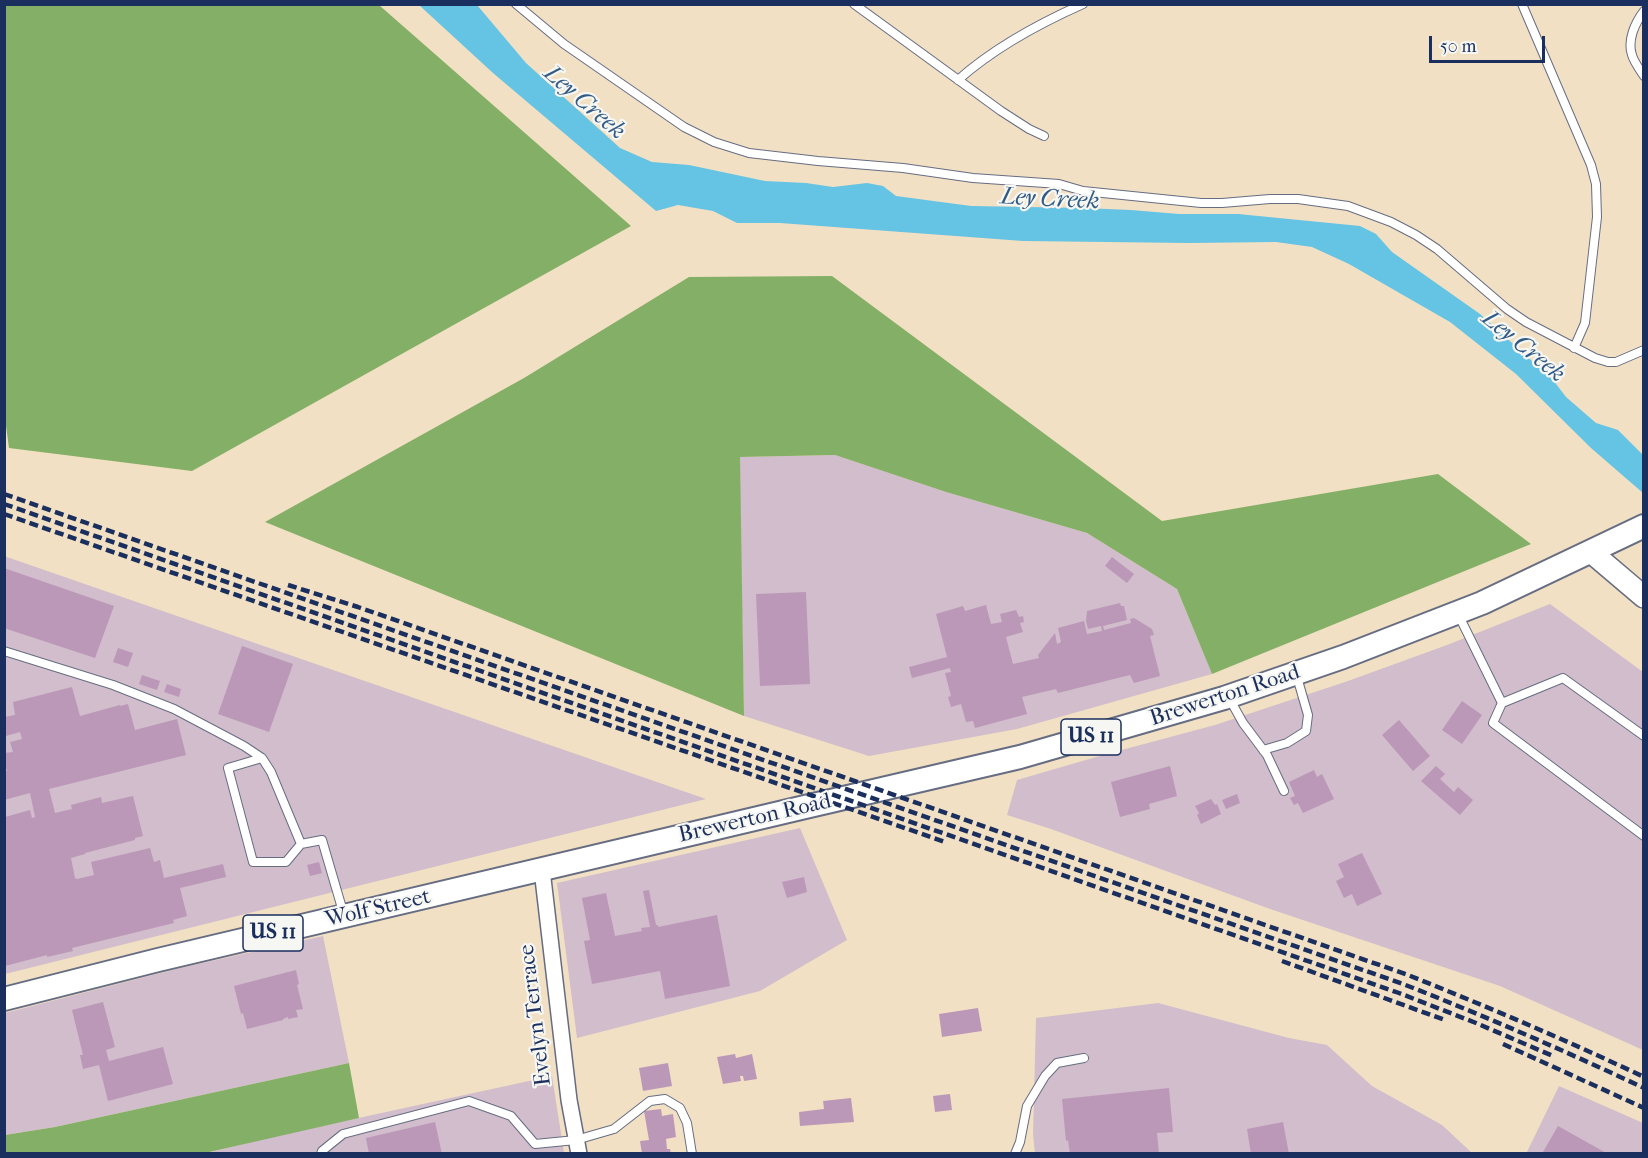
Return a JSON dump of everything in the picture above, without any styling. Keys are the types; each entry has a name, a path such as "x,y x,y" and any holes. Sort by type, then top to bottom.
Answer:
{"main road":[{"name":"Brewerton Road","path":"542,870 1020,757 1229,697 1482,603 1644,526"},
{"name":"Wolf Street","path":"4,999 542,870"}],"street":[{"path":"1591,552 1644,597"},
{"name":"Evelyn Terrace","path":"542,870 569,1100 578,1147"}],"lane":[{"path":"516,4 564,44 684,127 714,142 749,153 903,168 974,178 1059,184 1083,191 1201,203 1298,199 1348,206 1391,222 1416,235 1437,249 1507,309 1574,348 1608,362 1621,360 1644,350"},
{"path":"854,4 1000,111 1044,136"},
{"path":"958,80 1032,28 1083,4"},
{"path":"1522,4 1591,165 1596,184 1597,217 1585,323 1574,348"},
{"path":"1644,10 1631,36 1631,55 1644,76"},
{"path":"1457,613 1502,703"},
{"path":"4,651 113,685 174,709 244,746 262,758 271,772 301,844"},
{"path":"1263,750 1287,743 1306,731 1308,715 1296,673"},
{"path":"1644,736 1563,678 1502,703 1493,723 1644,836"},
{"path":"1229,697 1243,723 1263,750 1284,791"},
{"path":"262,758 228,768 253,862 286,862 301,844 322,840 344,916"},
{"path":"1015,1154 1020,1142 1027,1106 1045,1076 1057,1063 1084,1058"},
{"path":"321,1154 343,1134 469,1101 511,1116 535,1144 578,1147 614,1129 650,1101 664,1099 680,1108 687,1123 692,1154"},
{"path":"533,1154 535,1144"}],"shaded area":[{"path":"835,455 946,492 1087,533 1177,589 1212,674 1017,729 869,756 744,716 739,457"},
{"path":"4,556 229,634 706,799 5,974"},
{"path":"1550,604 1643,672 1643,1050 1500,986 1270,909 1007,815 1017,780 1215,725 1348,681"},
{"path":"800,828 847,940 760,991 577,1038 557,883"},
{"path":"323,936 349,1063 55,1127 5,1135 5,1013 176,969"},
{"path":"1158,1003 1289,1038 1327,1045 1372,1086 1442,1125 1472,1153 1035,1154 1033,1134 1036,1018"},
{"path":"552,1076 564,1153 203,1154 280,1135"},
{"path":"1559,1086 1643,1123 1643,1153 1526,1154"}],"green space":[{"path":"4,5 379,5 631,226 192,471 9,448 4,411"},
{"path":"832,276 1162,521 1438,474 1531,544 1212,674 1177,589 1087,533 946,492 835,455 740,457 744,716 265,522 524,378 689,277"},
{"path":"349,1063 359,1118 205,1153 5,1153 5,1135 55,1127"}],"water":[{"path":"419,5 477,5 526,63 620,148 652,162 689,165 765,181 833,187 867,183 883,186 896,196 971,206 1238,214 1360,226 1376,234 1392,252 1480,314 1553,380 1566,397 1596,423 1618,430 1643,455 1643,493 1591,448 1516,374 1450,322 1349,264 1312,247 1276,242 1023,241 780,223 737,223 713,211 678,205 656,211 493,73"}],"building":[{"path":"1112,557 1134,574 1127,583 1105,566"},
{"path":"4,568 114,606 95,658 4,628"},
{"path":"806,592 810,684 760,686 756,594"},
{"path":"1120,603 1124,606 1127,620 1103,626 1104,630 1131,623 1130,619 1134,618 1152,629 1154,635 1150,636 1160,676 1134,683 1130,675 1058,693 1056,689 1022,697 1027,714 975,728 973,721 966,722 961,704 951,707 948,697 951,696 945,673 951,672 950,668 912,678 909,667 947,657 936,614 963,606 965,611 986,605 991,624 1002,622 1000,614 1016,610 1019,617 1023,616 1024,622 1020,623 1023,632 1006,637 1013,664 1039,658 1038,655 1055,633 1057,644 1061,642 1058,628 1084,621 1087,634 1102,631 1101,626 1088,629 1087,611"},
{"path":"242,646 293,664 269,732 218,714"},
{"path":"118,648 133,653 128,667 113,662"},
{"path":"142,675 160,681 157,690 139,684"},
{"path":"167,684 181,689 179,697 164,692"},
{"path":"72,687 80,716 128,704 135,730 177,719 186,755 49,789 55,813 72,809 71,805 101,797 102,803 133,796 143,836 71,858 75,878 94,875 91,862 150,848 154,862 160,860 164,878 223,864 226,877 180,888 187,916 173,920 174,923 72,948 73,951 5,966 5,817 30,810 32,818 35,817 30,793 4,800 4,772 7,771 4,753 13,752 10,742 22,739 20,732 6,736 4,717 15,715 13,702"},
{"path":"1462,701 1482,715 1462,744 1442,730"},
{"path":"1399,720 1430,756 1413,771 1382,735"},
{"path":"1170,766 1177,796 1149,804 1150,809 1120,817 1111,782"},
{"path":"1436,766 1445,774 1440,779 1454,792 1458,787 1473,800 1460,815 1421,781"},
{"path":"1314,770 1317,777 1322,774 1334,799 1303,813 1298,803 1294,805 1290,798 1295,796 1289,782"},
{"path":"1237,794 1240,803 1226,809 1222,800"},
{"path":"1211,799 1215,805 1217,804 1221,814 1201,824 1195,806"},
{"path":"1362,853 1382,894 1357,906 1352,894 1344,898 1336,881 1344,877 1338,864"},
{"path":"319,862 322,873 310,876 307,865"},
{"path":"804,877 807,892 787,898 782,882"},
{"path":"649,890 658,927 717,915 730,986 665,999 660,971 592,984 584,941 590,940 582,898 606,893 615,936 642,931 641,928 650,927 643,891"},
{"path":"296,970 303,1009 296,1010 298,1017 288,1019 288,1017 247,1029 234,986"},
{"path":"103,1002 115,1047 106,1050 109,1061 163,1047 173,1084 108,1101 99,1065 83,1069 80,1055 83,1055 72,1010"},
{"path":"978,1008 982,1031 942,1037 939,1014"},
{"path":"735,1054 736,1058 752,1054 757,1079 744,1081 743,1076 740,1076 741,1081 723,1084 717,1057"},
{"path":"668,1063 672,1086 643,1091 639,1068"},
{"path":"1169,1088 1173,1132 1157,1133 1159,1154 1070,1154 1068,1140 1066,1141 1062,1099"},
{"path":"950,1094 952,1110 935,1112 933,1096"},
{"path":"851,1098 854,1122 800,1126 799,1112 824,1109 823,1101"},
{"path":"661,1109 662,1116 673,1114 676,1137 666,1139 667,1149 670,1149 671,1154 642,1154 640,1141 649,1140 644,1111"},
{"path":"435,1122 442,1154 369,1154 366,1138"},
{"path":"1283,1122 1289,1154 1251,1154 1247,1129"},
{"path":"1558,1126 1608,1154 1543,1152"}],"railway":[{"path":"4,494 1403,984 1525,1034 1644,1088"},
{"path":"4,504 1399,993 1553,1056"},
{"path":"4,514 945,842"},
{"path":"288,585 358,607 1408,975 1527,1024 1644,1077"},
{"path":"1282,961 1445,1020"},
{"path":"1503,1044 1644,1108"}],"water label":[{"name":"Ley Creek","path":"584,103"},
{"name":"Ley Creek","path":"1050,200"},
{"name":"Ley Creek","path":"1523,347"}]}
